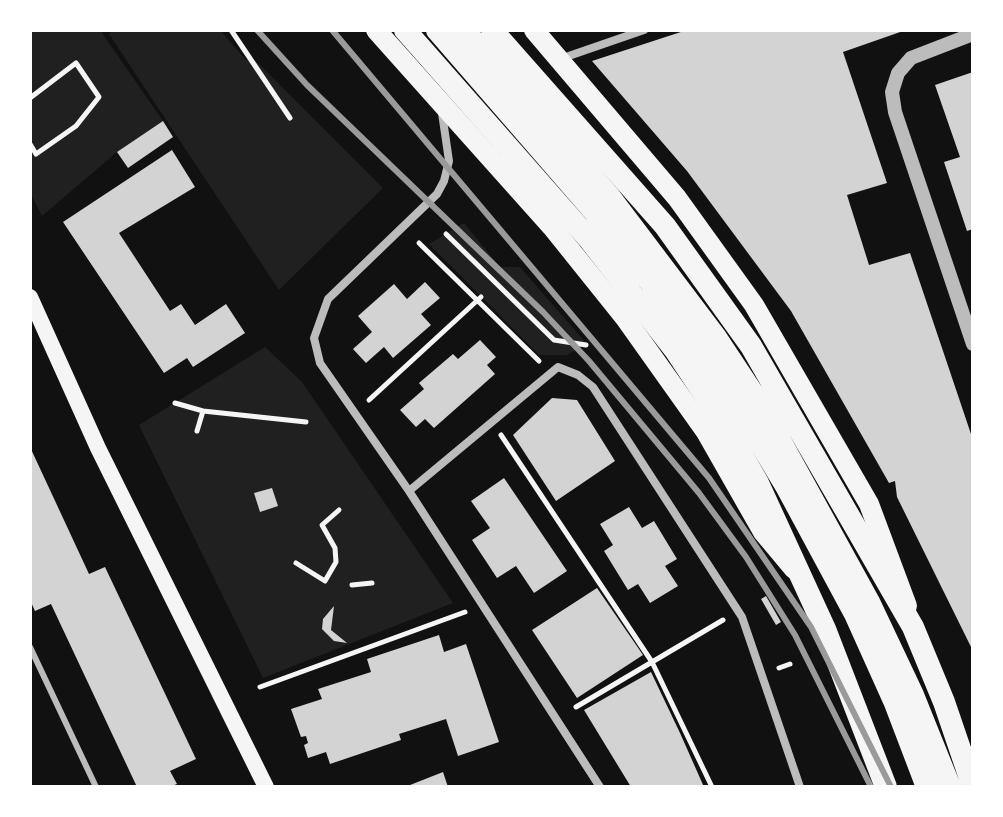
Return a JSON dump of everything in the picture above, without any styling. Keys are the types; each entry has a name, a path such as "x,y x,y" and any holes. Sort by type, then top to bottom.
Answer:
{"highway":[{"path":"405,30 604,258 675,350 745,456 825,629 886,787"},
{"path":"437,30 593,210 651,283 743,414 794,499 855,614 895,703 927,787"},
{"path":"464,30 609,196 709,328 760,404 869,602 913,695 950,787"},
{"path":"492,30 665,226 731,317 913,627 944,702 973,787"}],"main road":[{"path":"376,30 552,227 625,318 706,432 763,532 795,569"},
{"path":"534,30 677,198 754,305 869,504 900,580 913,627"},
{"path":"30,297 98,448 266,787"}],"street":[{"path":"559,59 644,30"},
{"path":"973,34 911,58 898,73 892,92 895,112 973,344"},
{"path":"441,104 449,161 437,194 328,299 314,338 320,363 409,491 600,787"},
{"path":"409,491 558,367 578,375 593,387 742,617 800,787"}],"lane":[{"path":"30,647 96,787"}],"path":[{"path":"231,30 290,118"},
{"path":"30,98 76,63 99,97 76,126 36,154 30,144"},
{"path":"446,234 554,340 585,344 592,336"},
{"path":"419,243 539,361"},
{"path":"369,400 479,299"},
{"path":"175,403 203,411 306,422"},
{"path":"197,431 203,411"},
{"path":"501,435 652,662 712,787"},
{"path":"296,563 325,581 336,562 335,548 322,525 339,510"},
{"path":"352,585 372,583"},
{"path":"260,687 465,612"},
{"path":"576,707 723,620"},
{"path":"779,668 790,664"}],"shaded area":[{"path":"30,30 100,30 163,121 117,152 42,216 30,192"},
{"path":"114,30 220,30 245,59 258,63 383,188 279,290 109,34"},
{"path":"464,223 500,267 520,267 587,344 567,355 539,355 429,244"},
{"path":"265,347 302,382 453,603 263,678 139,425"}],"building":[{"path":"687,30 906,30 843,52 887,183 847,195 869,265 910,253 973,440 973,651 897,497 895,481 889,483 791,311 687,171 592,61"},
{"path":"973,72 973,229 967,231 944,162 960,157 935,85"},
{"path":"163,121 173,137 128,168 117,152"},
{"path":"172,150 195,187 119,233 170,311 181,304 195,325 226,304 245,333 193,367 187,358 164,373 63,222"},
{"path":"425,282 440,298 421,314 431,325 393,358 384,347 366,363 353,349 372,332 358,316 394,284 407,299"},
{"path":"480,340 496,357 487,365 495,374 434,428 425,419 416,427 400,410 424,389 419,383 453,354 458,359"},
{"path":"552,398 577,400 615,461 556,501 513,435"},
{"path":"30,447 89,574 105,567 196,759 170,771 177,784 137,787 51,604 35,611 30,600"},
{"path":"504,478 567,571 534,593 516,566 497,578 472,540 490,528 471,501"},
{"path":"272,488 278,506 260,512 254,493"},
{"path":"629,507 642,528 654,521 677,559 665,566 678,586 650,603 638,584 628,590 604,551 613,545 600,524"},
{"path":"597,588 643,655 577,698 532,630"},
{"path":"766,596 781,622 776,625 761,599"},
{"path":"334,606 331,630 347,643 334,641 322,629 323,619"},
{"path":"439,635 444,652 466,644 499,742 458,756 446,719 399,734 401,740 330,764 326,752 308,758 304,745 308,743 306,736 301,737 291,709 322,699 318,689 371,672 367,659"},
{"path":"651,672 704,787 631,787 584,710"},
{"path":"443,772 448,787 405,787"}],"railway":[{"path":"257,30 307,85 543,312 589,361 699,493 746,557 795,635 871,787"},
{"path":"332,30 709,478 811,627 891,787"}]}
